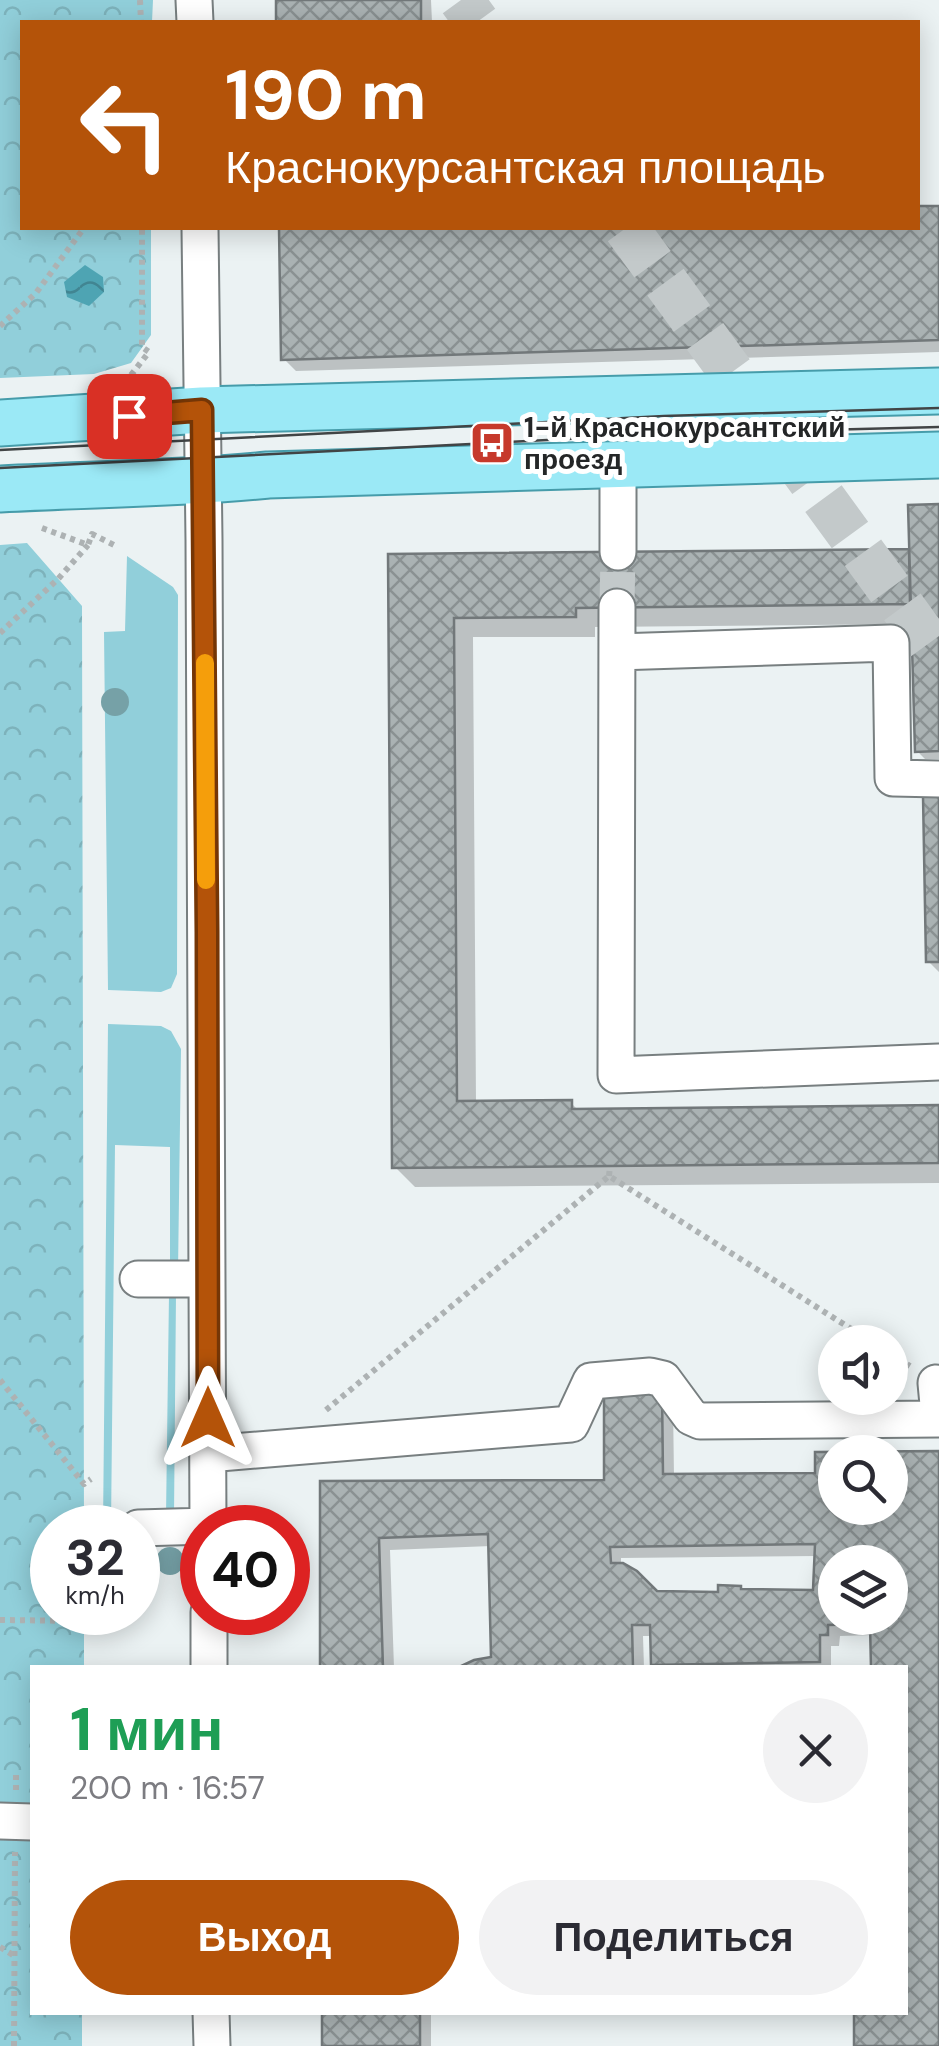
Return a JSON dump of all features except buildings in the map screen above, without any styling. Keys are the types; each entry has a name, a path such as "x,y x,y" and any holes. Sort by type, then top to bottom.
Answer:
{"main road":[{"path":"0,423 202,410 939,392"},
{"path":"0,489 202,482 268,475 939,455"}],"street":[{"path":"200,230 208,1505"},
{"path":"618,463 618,552"},
{"path":"618,608 616,1074 939,1062"},
{"path":"617,652 891,643 892,778 939,778"},
{"path":"138,1280 206,1279"},
{"path":"208,1454 572,1424 592,1381 650,1376 662,1379 691,1417 700,1421 938,1406"},
{"path":"208,1635 209,1665"},
{"path":"211,2015 212,2046"}],"path":[{"path":"0,326 36,293 83,230"},
{"path":"118,376 132,375 149,352 142,347 142,230"},
{"path":"31,524 88,545"},
{"path":"0,632 58,579 88,545 92,534 114,545"},
{"path":"280,1448 609,1176 610,1166"},
{"path":"609,1176 845,1325"},
{"path":"0,1380 84,1484 91,1479"},
{"path":"0,1620 30,1621"},
{"path":"14,2046 16,1774"},
{"path":"0,1947 14,1956"}],"green space":[{"path":"0,0 153,0 152,20 20,20 20,230 151,230 151,335 131,363 94,374 0,378"},
{"path":"27,543 82,606 84,1505 30,1505 30,1635 84,1635 84,1665 30,1665 30,2015 82,2015 82,2046 0,2046 0,545"},
{"path":"127,556 173,587 178,595 177,974 171,988 161,992 108,990 104,632 125,631"},
{"path":"108,1024 161,1026 171,1031 181,1049 178,1271 170,1272 170,1147 115,1145 111,1505 103,1505"},
{"path":"169,1294 176,1294 174,1516 166,1516"}],"water":[{"path":"85,265 103,277 104,292 89,306 67,297 64,282"}],"tunnel":[{"path":"461,0 476,20"},
{"path":"627,230 939,657"},
{"path":"617,607 618,552"}],"tram line":[{"path":"0,450 664,416 939,408"},
{"path":"0,468 665,434 939,427"}],"slow traffic":[{"path":"205,663 206,880"}],"place":[{"name":"1-й Краснокурсантский проезд","path":"492,443"}],"route":[{"path":"129,416 202,410 208,1418"}]}
